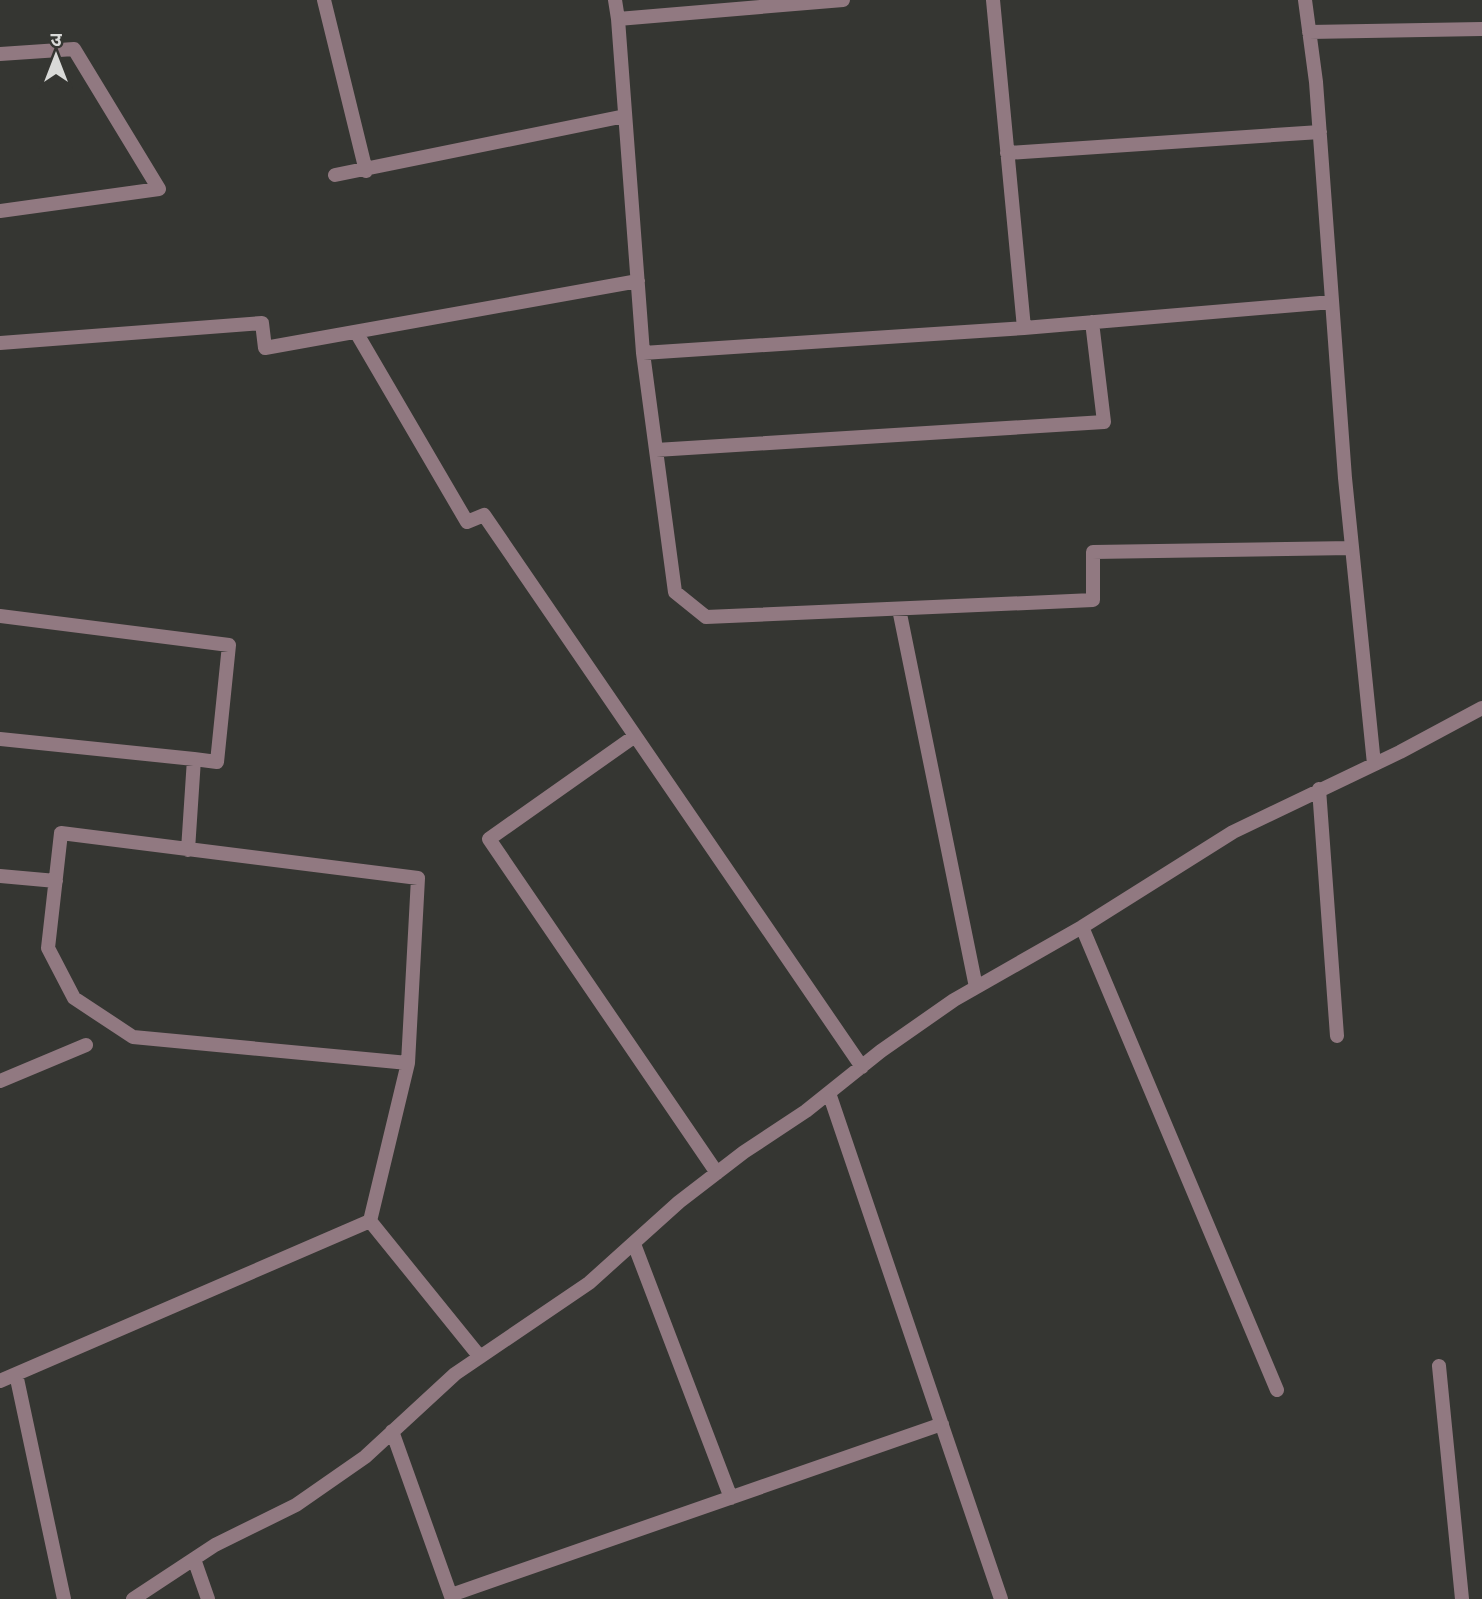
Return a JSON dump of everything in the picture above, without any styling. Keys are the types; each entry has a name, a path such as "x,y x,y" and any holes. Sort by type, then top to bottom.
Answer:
{"street":[{"path":"324,0 366,171"},
{"path":"615,0 643,352 675,592 706,617 1093,600 1093,552 1352,548"},
{"path":"618,19 844,0"},
{"path":"993,0 1024,328"},
{"path":"1306,0 1320,132 1352,548 1374,764"},
{"path":"1309,32 1482,29"},
{"path":"0,54 74,49 159,189 0,211"},
{"path":"335,175 366,171 625,116"},
{"path":"1007,153 1320,132"},
{"path":"0,343 262,323 265,348 638,281"},
{"path":"643,352 1024,328 1332,302"},
{"path":"656,450 1104,422 1092,323"},
{"path":"356,332 467,522 484,515 862,1067"},
{"path":"899,609 976,987"},
{"path":"0,616 229,645 217,762 0,738"},
{"path":"133,1599 215,1545 296,1505 365,1457 455,1374 589,1283 717,1173 976,987 1082,927 1233,832 1482,708"},
{"path":"635,736 489,839 717,1173"},
{"path":"188,850 194,759"},
{"path":"1319,789 1337,1036"},
{"path":"370,1221 408,1063 418,878 61,833 48,948 74,998 133,1037 408,1063"},
{"path":"0,876 56,881"},
{"path":"1082,927 1277,1390"},
{"path":"0,1081 86,1045"},
{"path":"829,1093 1001,1599"},
{"path":"370,1221 480,1357"},
{"path":"0,1381 370,1221"},
{"path":"634,1244 730,1498"},
{"path":"1439,1366 1462,1599"},
{"path":"16,1374 64,1599"},
{"path":"392,1431 452,1597 942,1424"},
{"path":"194,1559 208,1599"}]}
